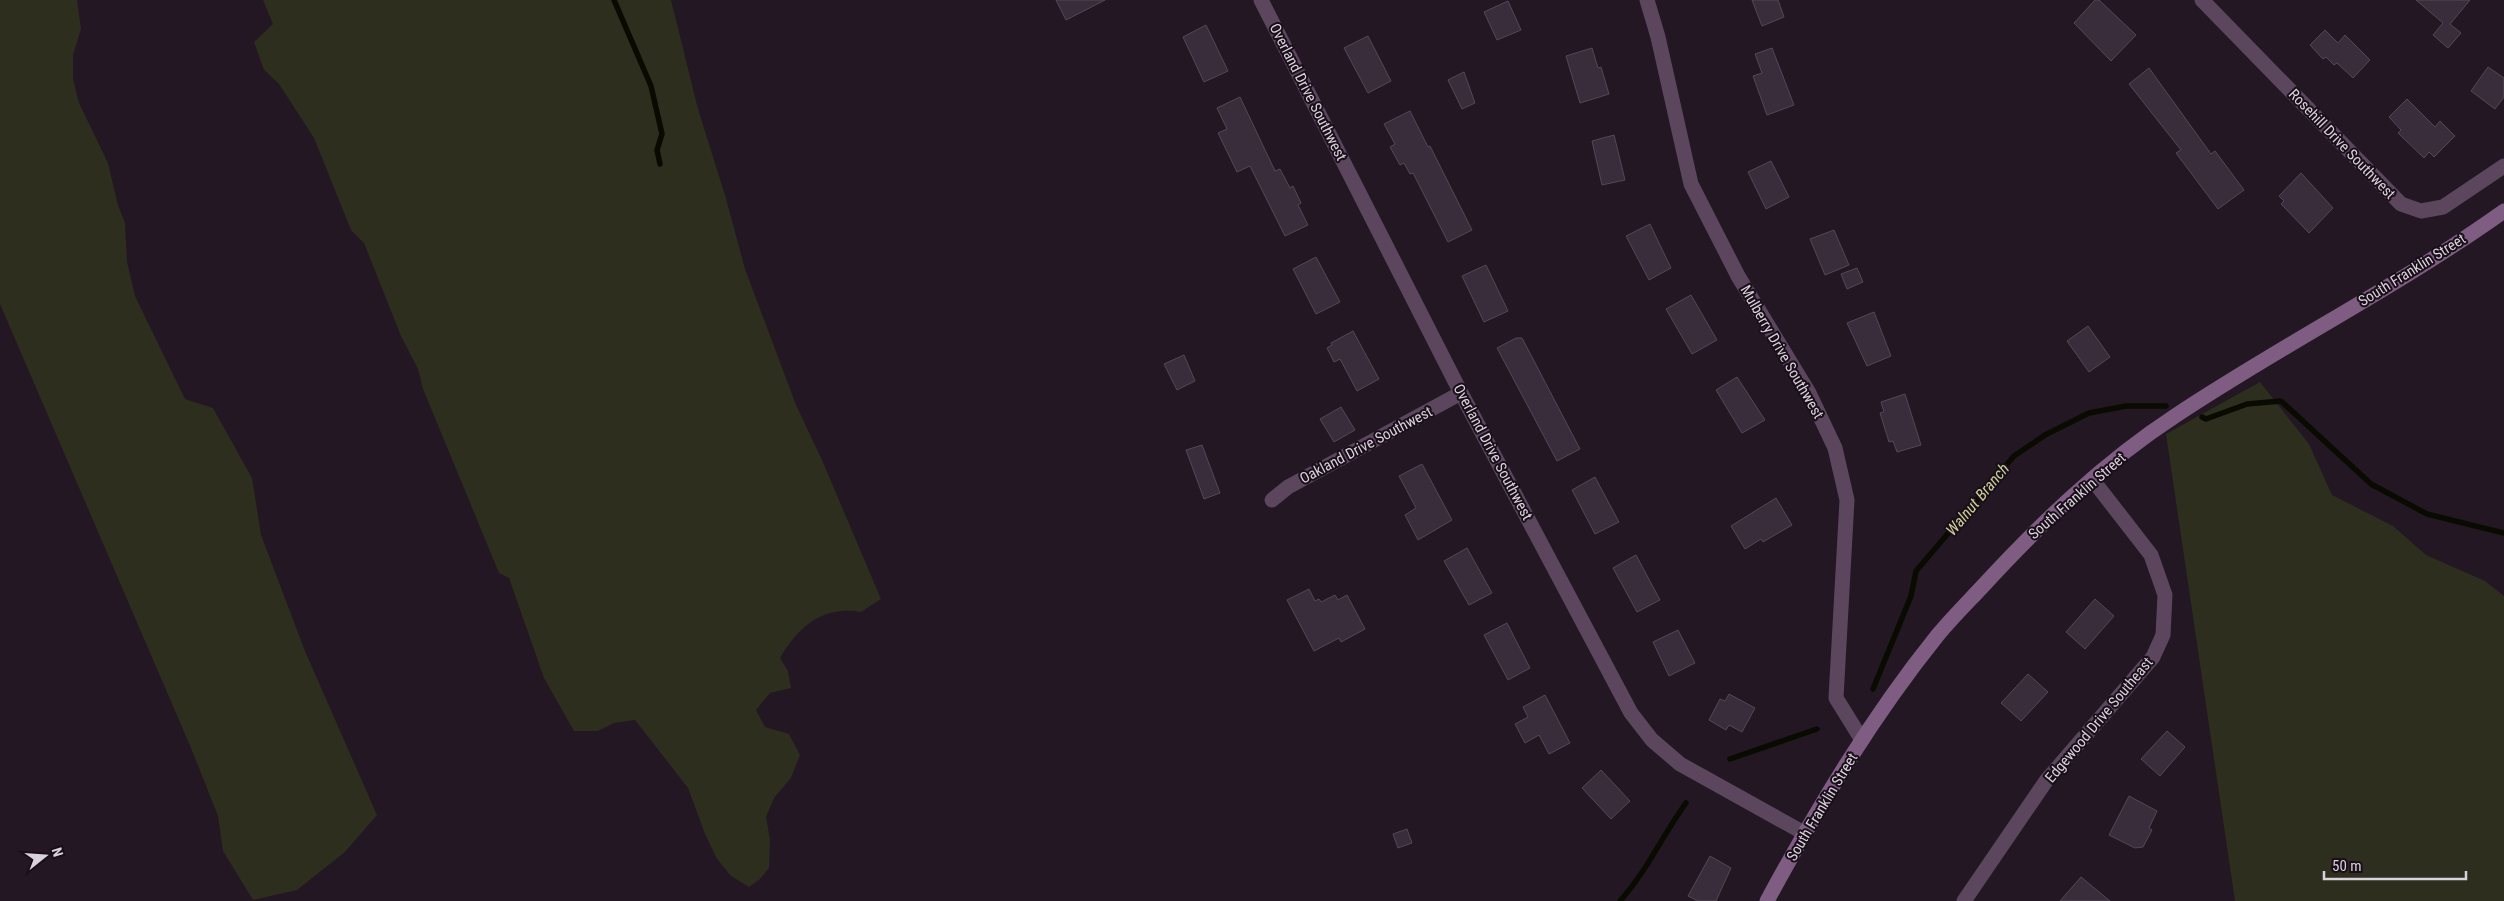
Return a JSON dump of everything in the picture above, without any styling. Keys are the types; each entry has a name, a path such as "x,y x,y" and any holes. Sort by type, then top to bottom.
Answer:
{"main road":[{"name":"South Franklin Street","path":"1767,901 1804,833 1862,740 1937,636 2023,542 2092,479 2174,416 2452,246 2504,211"}],"street":[{"name":"Overland Drive Southwest","path":"1261,0 1461,393 1631,713 1652,740 1680,764 1804,833"},
{"name":"Mulberry Drive Southwest","path":"1647,0 1658,37 1691,184 1738,276 1809,393 1835,448 1847,500 1836,698 1862,740"},
{"name":"Rosehill Drive Southwest","path":"2202,0 2401,204 2421,211 2443,207 2504,166"},
{"name":"Oakland Drive Southwest","path":"1272,500 1288,487 1461,393"},
{"name":"Edgewood Drive Southeast","path":"1964,901 2046,781 2153,657 2163,635 2165,595 2151,555 2092,479"}],"green space":[{"path":"0,0 77,0 81,29 73,55 73,79 79,103 108,163 118,205 125,223 127,262 135,296 185,399 213,408 252,478 261,535 305,651 377,815 345,852 297,890 253,900 223,851 218,816 191,748 0,304"},
{"path":"263,0 671,0 698,109 725,195 745,269 796,405 822,460 881,599 861,612 847,611 823,615 804,628 780,658 788,671 791,688 770,693 756,710 765,727 789,734 800,755 791,778 774,798 766,817 770,840 769,868 759,880 749,887 731,876 717,859 705,834 688,788 635,720 614,723 598,731 574,731 544,678 509,578 499,573 423,389 418,369 401,336 364,243 351,230 314,138 279,84 264,70 254,42 273,24"},
{"path":"2260,382 2309,444 2332,495 2393,526 2426,555 2485,581 2504,596 2504,901 2235,901 2166,434"}],"building":[{"path":"1056,0 1105,0 1066,20"},
{"path":"1752,0 1778,0 1784,17 1762,26"},
{"path":"2095,0 2099,0 2136,35 2111,61 2074,23"},
{"path":"2416,0 2470,0 2450,24 2461,33 2448,48 2433,35 2443,23"},
{"path":"1508,1 1521,30 1497,40 1484,12"},
{"path":"1206,25 1228,71 1204,82 1183,37"},
{"path":"2325,30 2338,43 2345,35 2370,60 2353,78 2337,63 2334,65 2326,57 2323,59 2310,45"},
{"path":"1368,36 1391,81 1368,93 1344,48"},
{"path":"1592,48 1598,68 1601,67 1609,94 1580,103 1566,56"},
{"path":"1772,48 1794,105 1767,115 1753,76 1762,73 1755,54"},
{"path":"2488,67 2504,78 2504,97 2495,109 2471,91"},
{"path":"2149,68 2211,154 2215,151 2244,190 2218,209 2176,153 2181,150 2129,84"},
{"path":"1464,72 1475,103 1462,109 1448,80"},
{"path":"1240,97 1275,171 1280,169 1290,188 1293,186 1301,203 1298,205 1308,225 1285,236 1250,166 1237,172 1218,133 1227,129 1217,108"},
{"path":"2407,99 2435,127 2440,121 2455,136 2434,157 2429,152 2424,158 2398,133 2401,130 2389,117"},
{"path":"1410,111 1428,147 1430,146 1472,230 1448,242 1413,173 1410,174 1404,163 1400,165 1390,147 1395,144 1384,124"},
{"path":"1614,135 1625,180 1602,185 1592,141"},
{"path":"1771,161 1789,197 1766,209 1748,172"},
{"path":"2301,173 2333,208 2309,233 2281,204 2284,201 2279,196"},
{"path":"1650,224 1671,268 1649,280 1626,236"},
{"path":"1834,230 1849,265 1825,275 1810,239"},
{"path":"1316,257 1340,302 1316,314 1293,269"},
{"path":"1486,265 1508,311 1484,322 1462,276"},
{"path":"1857,268 1863,282 1847,289 1841,274"},
{"path":"1691,295 1717,340 1692,354 1666,309"},
{"path":"1874,312 1891,356 1867,366 1847,323"},
{"path":"2088,326 2110,357 2089,372 2067,341"},
{"path":"1353,331 1379,379 1357,391 1340,359 1334,362 1327,348 1332,345 1331,343"},
{"path":"1516,338 1522,338 1580,449 1557,461 1497,348"},
{"path":"1184,355 1195,381 1177,390 1164,364"},
{"path":"1737,377 1765,420 1742,433 1716,390"},
{"path":"1905,394 1921,445 1897,452 1893,441 1889,442 1880,413 1884,412 1881,402"},
{"path":"1341,407 1355,430 1334,442 1320,419"},
{"path":"1202,445 1220,493 1204,499 1186,450"},
{"path":"1422,464 1452,520 1418,540 1405,515 1416,508 1399,476"},
{"path":"1595,477 1619,522 1595,534 1572,490"},
{"path":"1776,498 1792,525 1763,542 1761,539 1745,549 1731,526"},
{"path":"1467,548 1492,593 1469,605 1444,561"},
{"path":"1636,555 1660,600 1637,612 1613,568"},
{"path":"1309,589 1315,601 1319,599 1321,602 1335,595 1338,600 1347,595 1365,629 1341,642 1339,638 1314,651 1287,600"},
{"path":"2095,599 2114,616 2085,649 2066,632"},
{"path":"1507,623 1530,668 1508,680 1484,635"},
{"path":"1678,630 1695,663 1669,676 1653,642"},
{"path":"2028,674 2048,692 2021,721 2001,703"},
{"path":"1729,694 1755,708 1742,732 1729,725 1726,730 1709,720 1720,699 1725,701"},
{"path":"1545,695 1570,743 1549,754 1539,735 1525,743 1515,724 1528,717 1523,707"},
{"path":"2167,731 2185,747 2160,776 2141,759"},
{"path":"1601,770 1630,801 1611,819 1582,788"},
{"path":"2129,796 2157,811 2149,828 2152,830 2143,847 2135,848 2109,835"},
{"path":"1407,829 1412,843 1398,848 1393,834"},
{"path":"1710,856 1731,868 1716,901 1698,901 1688,896"},
{"path":"2081,877 2110,901 2060,901"}],"waterway":[{"path":"614,0 651,86 662,134 657,150 660,164"},
{"name":"Walnut Branch","path":"2202,417 2206,419 2247,404 2281,401 2371,484 2427,514 2504,533"},
{"name":"Walnut Branch","path":"1873,689 1911,596 1916,571 2014,456 2045,435 2089,413 2126,406 2166,406"},
{"name":"Walnut Branch","path":"1730,759 1817,729"},
{"name":"Walnut Branch","path":"1620,901 1630,890 1686,803"}]}
